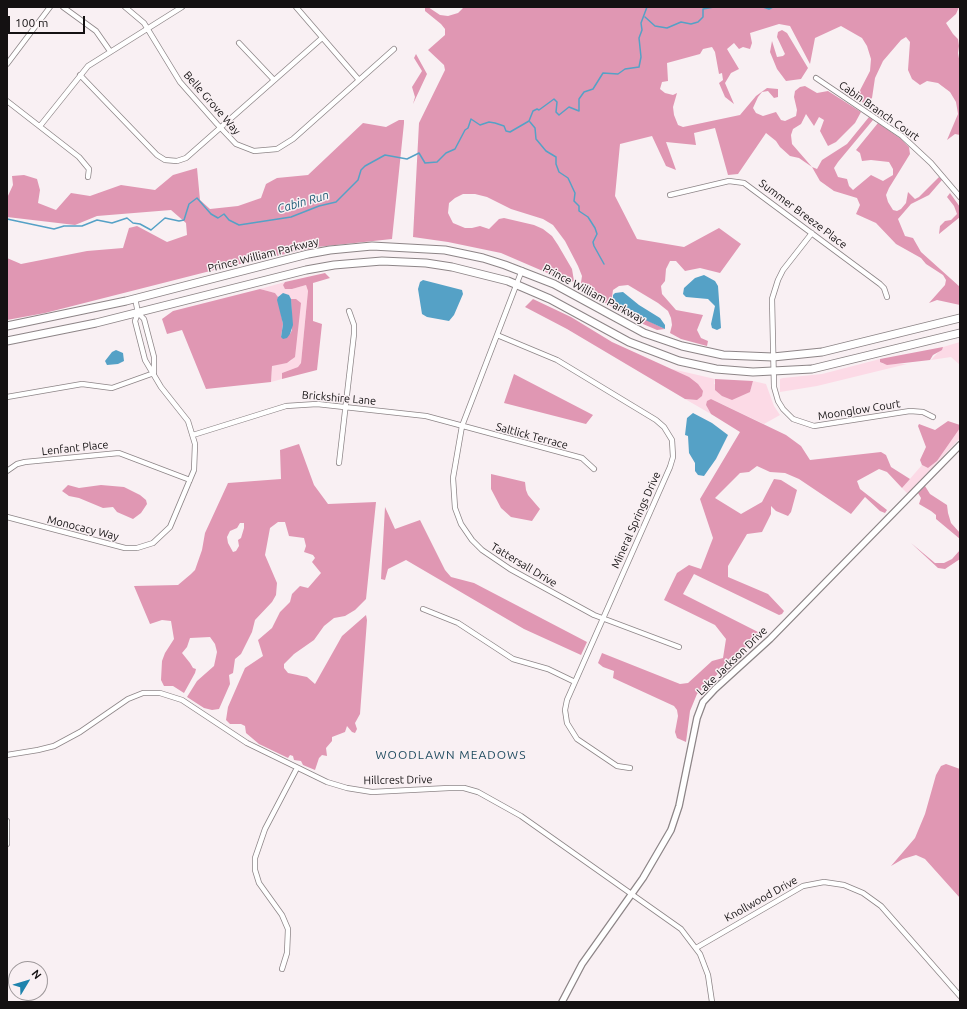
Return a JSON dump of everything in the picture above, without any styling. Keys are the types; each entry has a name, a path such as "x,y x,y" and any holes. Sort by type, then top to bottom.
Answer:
{"highway":[{"name":"Prince William Parkway","path":"7,326 61,316 277,261 351,248 396,246 445,250 483,258 522,270 554,284 628,325 661,340 693,349 723,355 773,357 822,352 960,318"},
{"path":"7,341 88,325 306,270 358,262 382,261 426,263 468,270 516,284 563,305 628,342 661,355 716,369 773,372 812,369 960,333"}],"street":[{"path":"7,64 50,7"},
{"path":"63,7 96,31 110,51"},
{"name":"Belle Grove Way","path":"125,7 141,19 148,28 180,82 230,139 243,148 262,152 277,149 293,139 394,49"},
{"path":"40,126 88,66 182,7"},
{"path":"296,7 359,80"},
{"path":"80,75 157,154 165,160 177,161 186,158 322,38"},
{"path":"240,43 274,80"},
{"name":"Cabin Branch Court","path":"816,78 902,136 931,163 960,197"},
{"path":"7,101 84,161 89,169 88,176"},
{"name":"Summer Breeze Place","path":"670,195 710,185 738,181 750,186 880,284 884,288 887,297"},
{"name":"Moonglow Court","path":"812,233 783,270 775,288 772,308 773,372 775,394 783,409 793,419 806,425 821,426 910,411 923,412 932,417"},
{"name":"Tattersall Drive","path":"522,270 462,426 453,478 455,508 461,524 472,540 482,550 510,569 603,618 678,647"},
{"name":"Monocacy Way","path":"7,517 117,546 136,548 145,546 159,539 170,528 190,480 196,457 193,435 184,415 161,387 145,360 135,321 138,313 135,298"},
{"path":"339,463 354,334 354,325 349,311"},
{"name":"Monocacy Way","path":"138,313 144,319 154,357 154,373"},
{"name":"Mineral Springs Drive","path":"497,335 557,360 656,420 664,427 672,440 673,457 670,467 567,700 567,723 571,731 583,743 617,766 630,768"},
{"path":"7,397 82,384 112,388 154,373"},
{"name":"Brickshire Lane","path":"193,435 297,404 345,407 426,416 462,426"},
{"name":"Saltlick Terrace","path":"462,426 582,458 594,469"},
{"name":"Lake Jackson Drive","path":"562,1002 592,949 632,894 662,848 676,818 697,718 704,702 715,689 770,639 960,445"},
{"name":"Lenfant Place","path":"7,471 17,464 25,462 119,452 190,480"},
{"path":"423,608 458,623 513,659 548,669 575,682"},
{"name":"Hillcrest Drive","path":"7,755 54,746 80,732 128,699 150,692 168,694 182,700 247,743 327,782 372,792 449,788 464,788 478,792 522,816 681,929 696,948 704,962 712,1002"},
{"path":"282,969 288,947 288,929 282,915 259,883 255,858 265,829 297,768"},
{"path":"7,821 7,844"},
{"name":"Knollwood Drive","path":"696,948 803,886 824,882 839,884 863,893 881,906 960,996"}],"shaded area":[{"path":"425,7 428,7 440,15 448,16 458,13 463,8 471,7 959,7 956,14 946,23 958,39 959,46 960,135 955,134 947,140 958,114 956,102 950,92 938,83 927,81 920,85 912,79 908,70 910,42 906,37 901,40 883,61 875,78 872,98 865,104 856,98 870,71 871,59 867,46 862,38 841,26 815,38 810,64 790,26 779,24 750,33 752,43 750,49 743,47 739,49 734,43 727,49 739,69 731,73 725,83 734,104 725,97 719,83 723,80 722,73 719,74 715,52 712,47 703,49 700,54 667,63 668,81 662,82 660,89 665,93 673,95 677,93 673,107 674,115 678,125 683,127 740,115 756,96 767,88 778,89 778,97 774,98 768,91 762,92 758,97 753,108 756,113 763,116 776,112 781,120 785,121 796,116 797,110 794,97 795,91 800,87 805,86 817,93 828,91 861,112 855,123 836,142 828,146 820,131 824,120 819,117 814,126 806,114 801,124 793,129 791,135 792,144 812,167 799,158 790,156 766,133 738,174 728,175 715,128 694,133 696,145 666,142 676,170 666,166 652,136 620,144 615,196 637,239 684,247 719,228 741,244 720,273 700,268 685,271 676,261 670,261 666,269 665,281 661,286 662,294 676,310 703,315 697,330 701,338 708,341 707,346 681,339 670,333 672,325 668,311 658,303 628,285 619,286 613,290 612,297 614,304 665,329 657,330 643,324 580,289 582,276 578,266 565,241 553,225 543,219 511,209 487,197 475,194 463,194 455,198 449,203 448,213 453,223 465,228 480,226 489,229 499,219 504,218 534,225 543,229 552,236 558,245 572,269 574,281 566,281 501,253 448,242 413,237 419,123 445,70 444,65 428,50 445,35 445,29 425,11"},
{"path":"782,30 787,33 808,68 801,79 786,81 777,69 770,52 772,41 777,57 785,54 777,37 778,32"},
{"path":"416,54 427,74 413,104 415,97 412,87 422,71 414,58"},
{"path":"869,117 873,120 834,168 838,177 847,179 849,186 853,190 871,175 883,181 893,175 893,169 889,162 871,160 862,161 860,153 856,150 878,123 901,139 909,147 910,154 889,188 886,195 888,202 893,210 897,211 906,203 908,192 915,199 919,197 939,177 942,180 929,195 911,204 898,219 905,236 913,238 921,252 960,287 960,305 937,300 929,303 945,285 946,280 943,275 926,264 921,258 896,244 876,223 856,214 860,205 857,198 834,191 820,181 812,167 817,169 822,160 847,144"},
{"path":"399,120 404,120 404,123 392,239 317,247 222,268 45,313 7,320 7,258 21,264 87,251 123,248 129,228 137,226 167,242 187,235 186,223 171,210 97,216 75,225 7,217 7,198 13,185 12,176 24,175 37,179 40,190 38,203 56,210 71,193 90,196 121,185 155,190 173,175 197,168 200,200 210,209 238,206 261,198 266,184 277,178 308,175 363,123 386,127"},
{"path":"950,193 960,207 960,217 939,234 940,226 945,221 951,220 957,214 954,206 947,197"},
{"path":"325,273 330,278 313,283 313,321 322,324 317,370 282,379 282,373 298,367 301,363 308,291 306,285 292,289 285,289 283,285 285,282"},
{"path":"285,282 283,285 292,289 306,285 308,291 301,363 298,367 282,373 282,379 271,382 272,365 287,363 292,360 296,299 291,299 289,295 280,295 278,297 275,293 260,289"},
{"path":"260,289 275,293 278,297 283,324 281,337 290,334 292,330 291,299 296,299 301,303 295,357 287,363 272,366 271,382 206,389 182,330 167,334 162,319 173,311"},
{"path":"533,299 571,317 612,342 689,377 698,384 703,391 702,396 697,400 685,399 567,329 525,307"},
{"path":"960,342 960,365 951,357 931,360 943,347"},
{"path":"943,347 942,350 933,355 930,360 887,365 880,362 880,359"},
{"path":"880,359 883,364 907,364 817,386 780,392 780,379 783,378 822,374"},
{"path":"672,369 715,379 714,384 750,392 753,381 766,384 774,406 780,415 764,424 711,399 706,405 711,414 685,399 697,400"},
{"path":"514,374 593,415 586,424 504,403"},
{"path":"715,379 753,381 750,392 732,400 722,396 715,390"},
{"path":"711,399 786,435 801,446 810,460 881,452 886,455 891,467 910,479 902,488 887,472 879,469 857,481 860,489 887,510 885,513 880,511 865,497 851,514 799,479 785,473 770,472 757,466 749,472 740,473 715,498 741,514 762,502 774,479 781,480 797,490 791,512 788,516 776,511 771,506 771,514 762,532 747,534 728,566 728,577 768,594 784,611 782,614 779,615 694,574 683,594 760,633 697,694 690,711 686,742 677,738 675,732 678,716 677,710 674,706 613,678 614,671 603,667 598,663 602,653 680,684 688,683 712,661 723,658 726,639 715,625 664,600 677,573 689,565 701,569 713,538 700,499 740,432 711,414 706,405 707,401"},
{"path":"948,421 960,425 960,428 937,461 928,468 922,465 920,460 926,447 918,426 919,424 935,430"},
{"path":"960,428 960,438 908,494 902,488 922,465 928,468 937,461"},
{"path":"299,444 314,485 328,504 376,502 366,599 355,610 345,616 334,618 324,626 314,640 294,654 284,664 284,668 288,673 307,677 315,684 342,636 366,615 367,620 360,714 355,723 357,729 355,733 352,732 347,726 345,732 332,737 332,741 326,748 327,756 322,755 319,758 315,770 303,765 301,761 294,760 293,756 290,755 288,758 259,744 246,733 245,726 241,724 230,724 226,720 228,707 245,668 263,656 258,640 272,628 280,612 290,602 292,594 300,586 308,588 321,573 312,562 315,558 313,555 304,552 306,546 304,538 289,536 285,522 278,522 270,528 265,555 277,583 276,595 272,602 255,620 252,632 241,654 235,659 233,673 229,675 230,684 219,709 212,710 204,708 187,697 197,681 214,666 217,652 215,644 210,637 190,638 187,647 182,653 193,668 196,669 195,673 184,693 173,686 164,686 161,680 162,661 174,639 171,621 162,620 150,624 134,586 178,585 191,574 195,570 202,550 205,533 228,483 281,479 280,450","holes":["240,523 244,523 241,538 238,540 239,546 236,551 233,552 228,543 227,537 230,531 237,528"]},
{"path":"491,474 525,482 528,495 540,509 532,521 511,517 501,508 491,489"},
{"path":"68,485 79,488 101,485 124,487 140,495 146,500 147,504 141,513 133,519 117,512 113,507 103,508 79,498 69,496 62,491"},
{"path":"925,486 930,494 947,505 951,523 960,533 960,539 936,519 936,515 919,504 921,498 918,493"},
{"path":"385,507 395,529 420,520 445,570 451,577 474,583 587,642 581,655 524,629 406,560 388,569 385,580 381,579"},
{"path":"911,543 935,563 944,563 952,559 960,550 960,559 945,569 938,568"},
{"path":"946,764 960,769 960,898 925,859 916,855 903,859 891,866 915,838 925,814 936,775 941,766"}],"water":[{"path":"704,275 715,281 718,286 721,328 717,330 712,328 711,324 715,306 708,299 686,297 683,294 684,288 695,278"},
{"path":"423,280 462,290 463,294 454,315 449,321 427,317 422,314 418,289 420,282"},
{"path":"623,292 639,305 660,318 665,325 665,329 617,307 613,300 613,295 615,293"},
{"path":"283,293 289,295 291,299 293,325 290,334 287,338 283,339 281,337 283,324 277,300"},
{"path":"116,350 123,353 124,361 118,364 107,365 105,361 112,352"},
{"path":"693,413 712,423 728,435 716,459 704,476 698,475 695,471 695,463 689,453 688,436 685,435 687,418"}],"waterway":[{"name":"Cabin Run","path":"7,219 54,229 64,226 82,226 97,220 112,223 127,218 133,223 140,224 151,230 165,218 179,221 184,220 189,204 197,198 211,214 218,218 224,214 229,220 239,225 291,217 319,206 336,202 358,180 361,170 365,166 385,155 407,159 419,153 425,163 437,162 446,153 455,149 465,130 468,128 471,119 480,125 489,122 495,123 504,126 506,131 510,132 529,121 533,111 537,109 539,110 554,99 557,102 556,112 559,115 569,107 579,111 579,99 584,92 593,89 603,73 618,74 625,69 639,67 641,57 639,38 642,30 641,23 647,7"},
{"path":"645,17 655,26 667,28 681,22 691,24 698,22 703,17 703,9 714,7"},
{"path":"763,7 769,9 773,7"},
{"path":"784,7 789,7"},
{"path":"530,122 535,128 536,139 546,151 556,157 556,164 559,172 568,178 575,193 574,201 579,206 579,211 588,217 595,228 597,234 593,242 604,264"}],"district":[{"name":"WOODLAWN MEADOWS","path":"451,755"}]}
